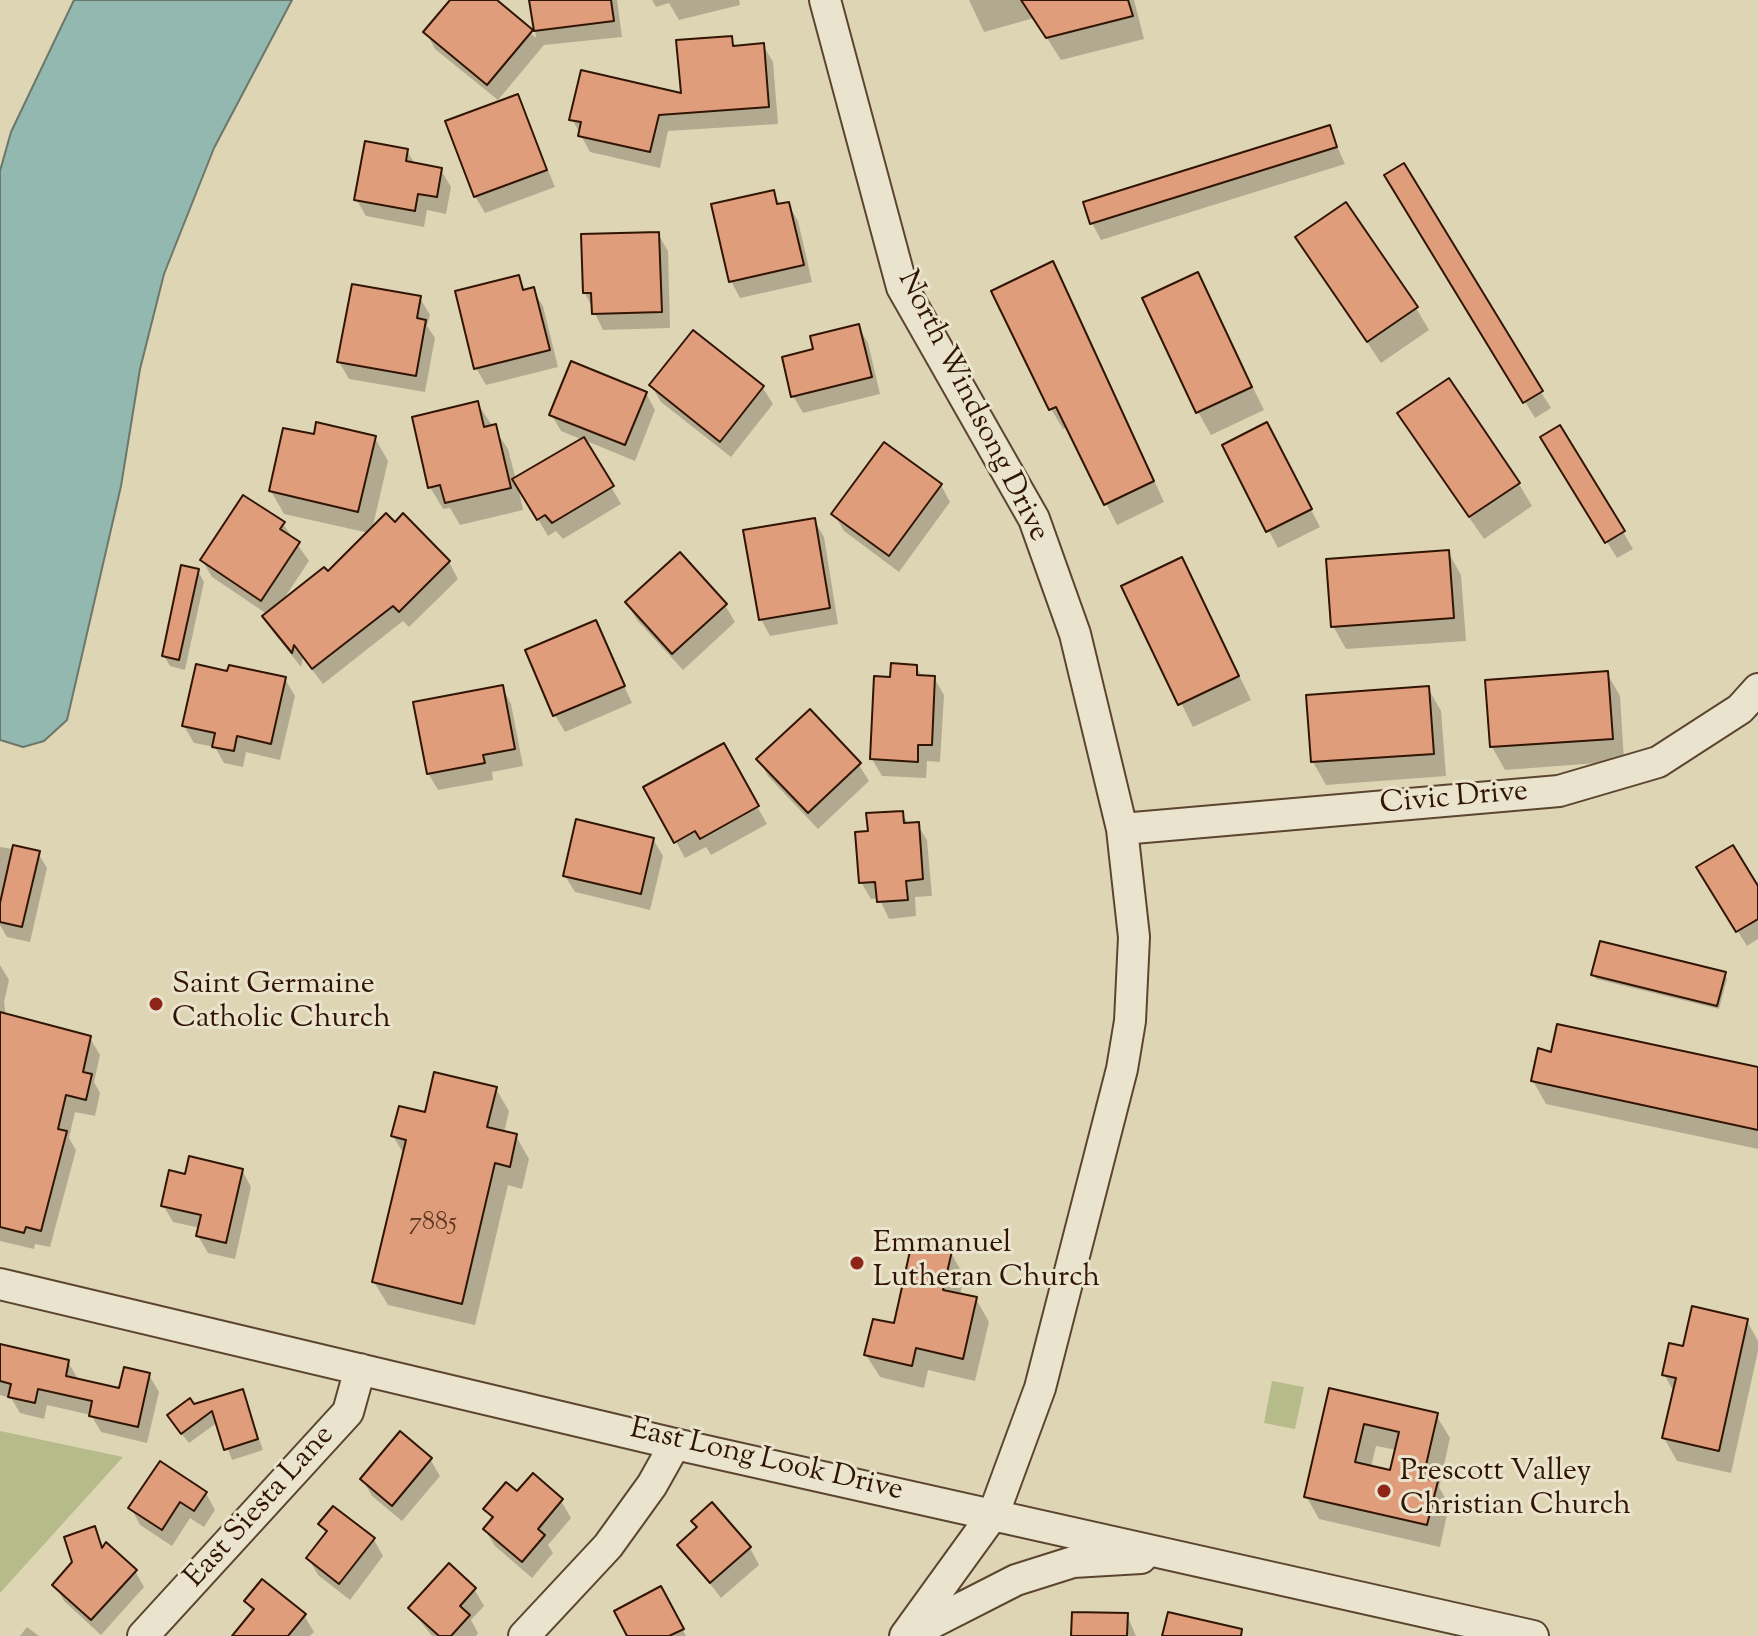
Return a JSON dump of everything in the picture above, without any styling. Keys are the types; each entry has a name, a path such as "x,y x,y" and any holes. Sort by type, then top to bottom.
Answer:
{"street":[{"name":"North Windsong Drive","path":"825,0 902,287 1034,519 1075,634 1122,829 1134,937 1130,1021 1122,1069 1040,1388 994,1513 906,1636"},
{"name":"Civic Drive","path":"1122,829 1559,791 1658,762 1740,709 1758,689"},
{"name":"East Long Look Drive","path":"0,1284 675,1444 1533,1636"},
{"name":"East Siesta Lane","path":"143,1636 348,1412 360,1369"},
{"path":"524,1636 608,1546 652,1485 675,1444"},
{"path":"906,1636 1016,1580 1073,1562 1122,1557 1201,1561"}],"green space":[{"path":"1272,1381 1304,1387 1295,1429 1264,1423"},
{"path":"0,1431 123,1457 0,1593"}],"water":[{"path":"74,0 292,0 214,148 164,274 140,369 121,486 67,720 44,741 23,747 0,740 0,171 11,132"}],"building":[{"path":"450,0 497,0 533,30 487,85 423,32"},
{"path":"529,0 611,0 614,21 534,31"},
{"path":"1021,0 1128,0 1133,16 1046,38"},
{"path":"732,36 733,46 764,43 769,107 659,115 650,152 578,136 581,122 569,120 581,70 681,93 676,40"},
{"path":"518,94 547,170 474,197 445,121"},
{"path":"1330,125 1337,147 1090,224 1083,202"},
{"path":"365,141 408,149 406,161 442,168 437,197 418,194 415,211 354,200"},
{"path":"1404,163 1543,391 1523,403 1384,175"},
{"path":"774,190 777,204 789,202 804,265 729,282 711,204"},
{"path":"1346,202 1418,307 1367,342 1295,237"},
{"path":"659,232 662,312 592,314 591,293 583,293 581,234"},
{"path":"1053,261 1154,481 1104,505 1056,407 1049,410 991,291"},
{"path":"1198,272 1252,387 1196,413 1142,298"},
{"path":"519,275 523,290 534,287 550,350 474,369 455,291"},
{"path":"352,284 421,296 417,318 426,320 416,376 337,362"},
{"path":"859,324 872,377 791,397 782,357 813,349 810,336"},
{"path":"693,330 764,386 720,442 649,385"},
{"path":"571,361 647,392 625,445 549,415"},
{"path":"1449,378 1520,483 1469,517 1397,413"},
{"path":"478,401 484,427 496,424 511,488 445,503 440,485 428,488 412,417"},
{"path":"316,422 376,436 358,512 269,491 283,428 314,434"},
{"path":"1267,422 1312,509 1266,532 1222,445"},
{"path":"1560,425 1625,531 1605,543 1540,437"},
{"path":"584,437 614,486 552,523 545,515 537,520 512,479"},
{"path":"884,442 942,484 889,556 831,514"},
{"path":"243,495 285,522 280,529 300,542 261,601 200,560"},
{"path":"386,513 395,522 403,513 450,561 399,612 393,606 312,669 294,645 292,653 262,616 324,567 328,571"},
{"path":"815,518 830,608 759,620 743,530"},
{"path":"1449,550 1454,618 1331,627 1326,559"},
{"path":"680,552 727,604 672,654 625,602"},
{"path":"1182,557 1239,676 1178,705 1121,586"},
{"path":"181,565 199,569 179,660 162,656"},
{"path":"596,620 625,686 553,716 525,650"},
{"path":"891,663 917,665 917,675 935,676 932,745 918,745 918,762 870,759 874,676 890,677"},
{"path":"196,664 227,671 229,665 286,677 271,744 237,736 234,751 212,747 215,733 182,726"},
{"path":"1608,671 1613,739 1490,747 1485,680"},
{"path":"503,685 515,749 483,755 485,763 427,774 413,702"},
{"path":"1429,686 1434,754 1311,762 1306,695"},
{"path":"810,709 861,763 808,813 756,759"},
{"path":"724,743 759,806 700,839 695,831 674,843 643,787"},
{"path":"903,811 904,823 919,822 923,879 906,881 908,900 877,902 875,882 859,883 855,832 868,831 866,813"},
{"path":"576,819 654,838 641,894 563,876"},
{"path":"13,845 40,851 22,927 0,922 0,903"},
{"path":"1733,845 1758,886 1758,919 1736,932 1696,867"},
{"path":"1600,941 1726,972 1717,1006 1591,975"},
{"path":"0,1012 91,1036 83,1072 92,1074 86,1100 66,1095 58,1129 67,1131 41,1231 26,1227 24,1233 0,1227"},
{"path":"1557,1024 1758,1067 1758,1130 1531,1081 1538,1048 1551,1052"},
{"path":"434,1072 497,1087 487,1127 517,1134 510,1167 495,1163 462,1304 372,1282 406,1140 391,1136 399,1106 425,1112"},
{"path":"189,1156 243,1169 226,1243 196,1236 201,1215 161,1206 169,1170 185,1174"},
{"path":"912,1242 952,1251 943,1290 977,1297 963,1359 916,1348 912,1366 864,1355 873,1319 894,1323"},
{"path":"1692,1306 1748,1319 1719,1451 1662,1438 1676,1378 1662,1375 1669,1343 1683,1346"},
{"path":"0,1344 69,1360 66,1376 119,1388 124,1367 150,1373 138,1427 89,1416 92,1401 38,1389 35,1403 8,1397 11,1384 0,1381"},
{"path":"1329,1388 1438,1413 1423,1478 1438,1481 1427,1525 1304,1497","holes":["1364,1424 1399,1432 1390,1470 1355,1462"]},
{"path":"243,1389 258,1439 224,1450 212,1411 181,1434 167,1415 190,1398 194,1404"},
{"path":"400,1431 432,1458 392,1506 360,1479"},
{"path":"160,1461 207,1492 194,1511 180,1502 162,1530 128,1508"},
{"path":"533,1473 563,1499 538,1529 545,1535 522,1562 483,1529 493,1517 483,1509 506,1482 517,1491"},
{"path":"712,1502 751,1547 710,1583 677,1545 697,1527 691,1521"},
{"path":"333,1506 375,1538 339,1584 306,1558 327,1531 318,1524"},
{"path":"95,1526 102,1548 106,1542 137,1570 91,1620 52,1585 72,1562 64,1537"},
{"path":"449,1563 476,1588 460,1606 470,1615 451,1636 439,1636 408,1608"},
{"path":"262,1579 306,1614 288,1636 232,1636 254,1609 244,1601"},
{"path":"661,1586 684,1629 669,1636 627,1636 614,1611"},
{"path":"1072,1612 1128,1613 1127,1636 1071,1636"},
{"path":"1168,1612 1242,1629 1241,1636 1162,1636"}],"place":[{"name":"Saint Germaine Catholic Church","path":"156,1004"},
{"name":"Emmanuel Lutheran Church","path":"857,1263"},
{"name":"Prescott Valley Christian Church","path":"1384,1491"}]}
